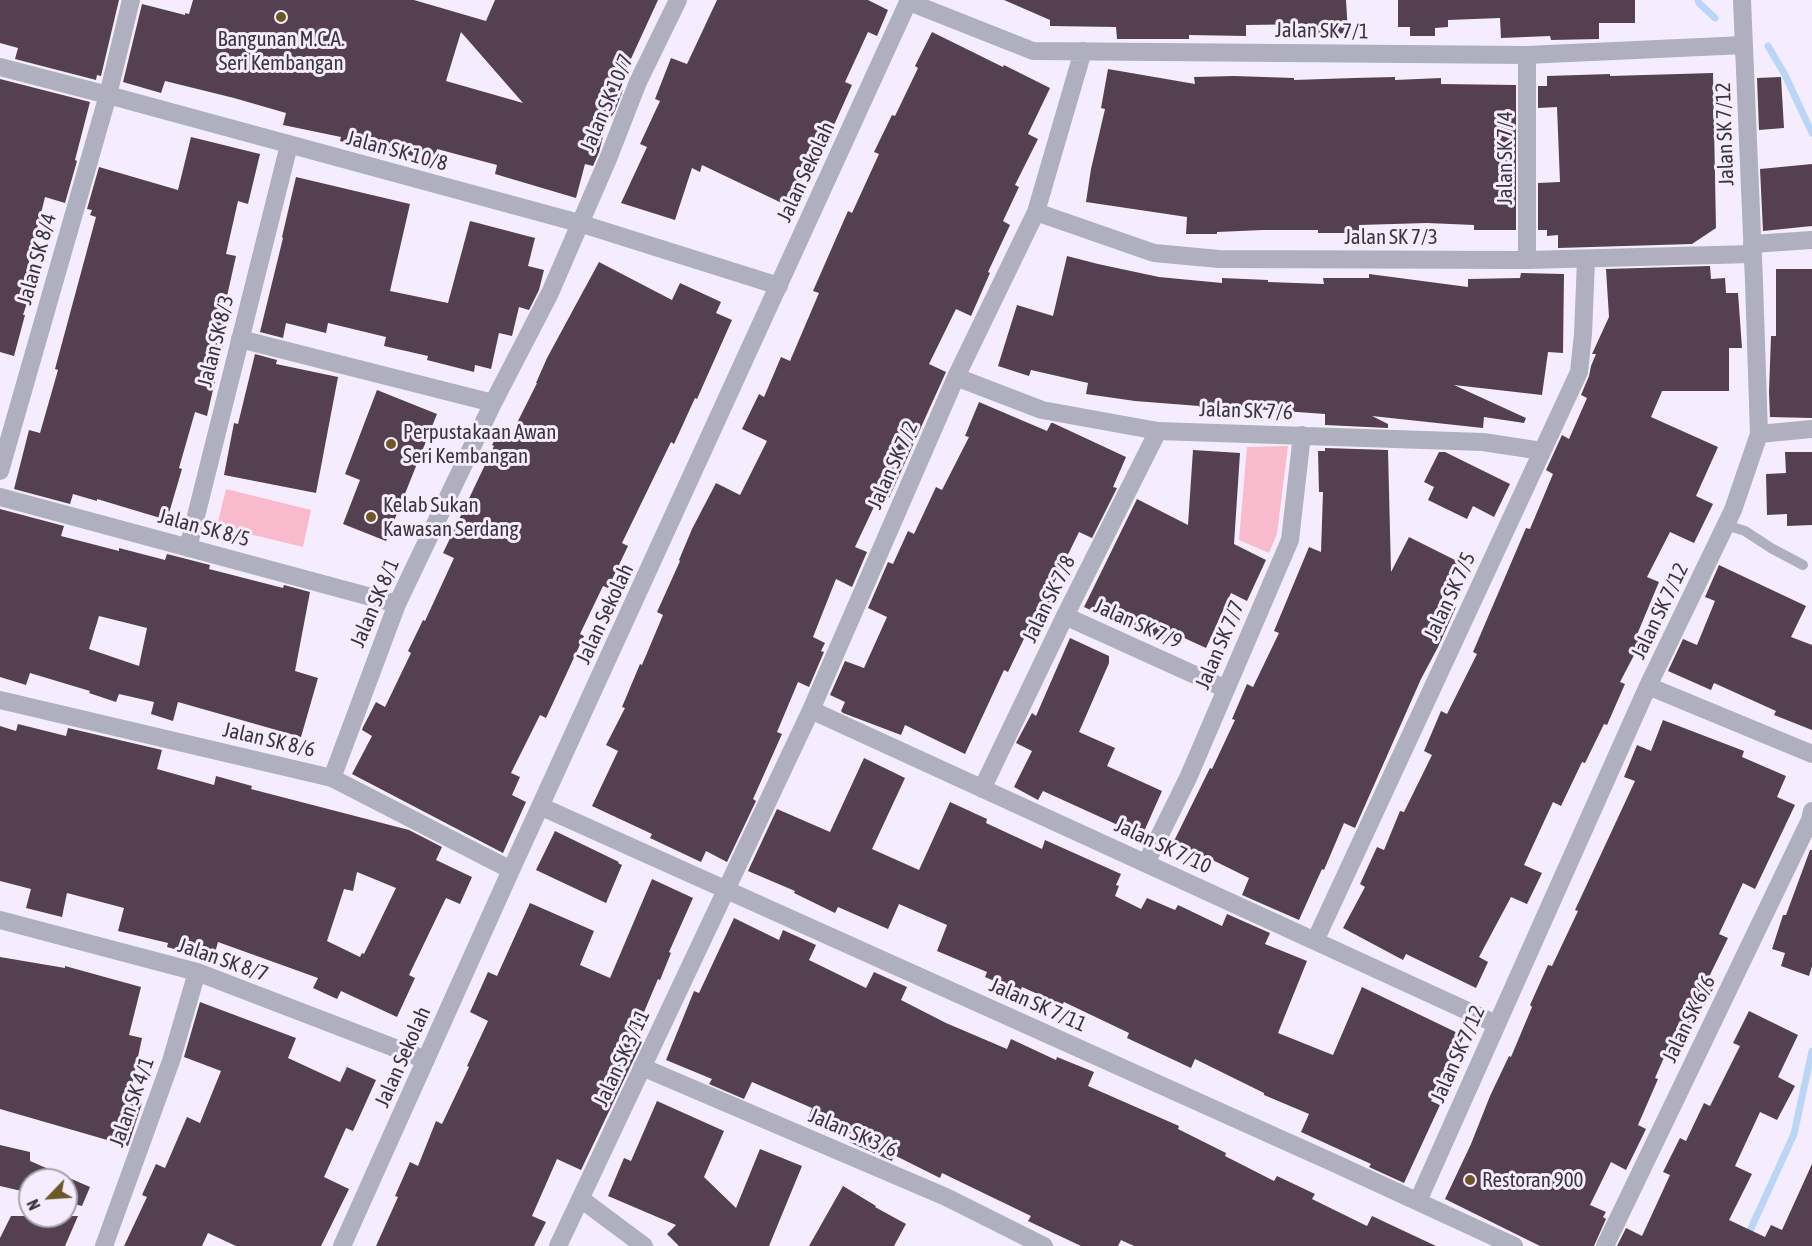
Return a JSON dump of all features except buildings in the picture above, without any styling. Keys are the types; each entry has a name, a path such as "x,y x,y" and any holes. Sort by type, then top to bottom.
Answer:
{"street":[{"name":"Jalan SK 8/4","path":"0,471 108,95 131,0"},
{"name":"Jalan SK 10/7","path":"579,223 608,159 638,82 678,0"},
{"name":"Jalan SK 7/12","path":"1418,1201 1648,686 1733,510 1759,434 1742,0"},
{"name":"Jalan SK 7/1","path":"910,1 1033,51 1527,55 1744,45"},
{"name":"Jalan Sekolah","path":"342,1246 511,870 542,807 910,1"},
{"name":"Jalan SK 7/2","path":"727,890 811,710 956,377 1036,212 1083,51"},
{"name":"Jalan SK 7/4","path":"1527,55 1527,260"},
{"name":"Jalan SK 10/8","path":"0,67 579,223 779,286"},
{"name":"Jalan SK 8/3","path":"188,548 289,145"},
{"name":"Jalan SK 7/3","path":"1036,212 1154,253 1219,259 1586,260 1752,249 1812,240"},
{"name":"Jalan SK 8/1","path":"332,777 397,604 493,403 549,293 579,223"},
{"name":"Jalan SK 7/5","path":"1315,941 1579,372 1586,260"},
{"path":"240,339 493,403"},
{"name":"Jalan SK 7/6","path":"956,377 1042,410 1158,431 1483,442 1542,451"},
{"path":"1759,434 1812,429"},
{"name":"Jalan SK 7/8","path":"982,789 1065,616 1158,431"},
{"name":"Jalan SK 7/7","path":"1146,864 1188,778 1290,540 1302,435"},
{"name":"Jalan SK 8/5","path":"0,497 397,604"},
{"name":"Jalan SK 7/9","path":"1065,616 1226,689"},
{"path":"1648,686 1812,754"},
{"name":"Jalan SK 8/6","path":"0,700 332,777 511,870"},
{"name":"Jalan SK 7/10","path":"811,710 1496,1024"},
{"name":"Jalan SK 7/11","path":"542,807 1418,1201 1502,1244"},
{"name":"Jalan SK 6/6","path":"1605,1246 1810,820 1812,811"},
{"name":"Jalan SK 3/11","path":"558,1246 727,890"},
{"name":"Jalan SK 8/7","path":"0,920 197,972 426,1060"},
{"name":"Jalan SK 4/1","path":"104,1246 171,1061 197,972"},
{"name":"Jalan SK 3/6","path":"642,1067 946,1197 1044,1246"},
{"path":"581,1198 644,1246"}],"lane":[{"path":"1726,525 1745,531 1803,565"}],"shaded area":[{"path":"1288,446 1277,534 1269,553 1239,540 1247,447"},
{"path":"226,489 311,510 303,547 217,526"}],"waterway":[{"path":"1698,0 1715,18"},
{"path":"1768,46 1784,73 1812,133"},
{"path":"1743,1246 1794,1134 1812,1051"}],"place":[{"name":"Bangunan M.C.A. Seri Kembangan","path":"281,17"},
{"name":"Perpustakaan Awan Seri Kembangan","path":"391,444"},
{"name":"Kelab Sukan Kawasan Serdang","path":"371,517"},
{"name":"Restoran 900","path":"1470,1180"}]}
